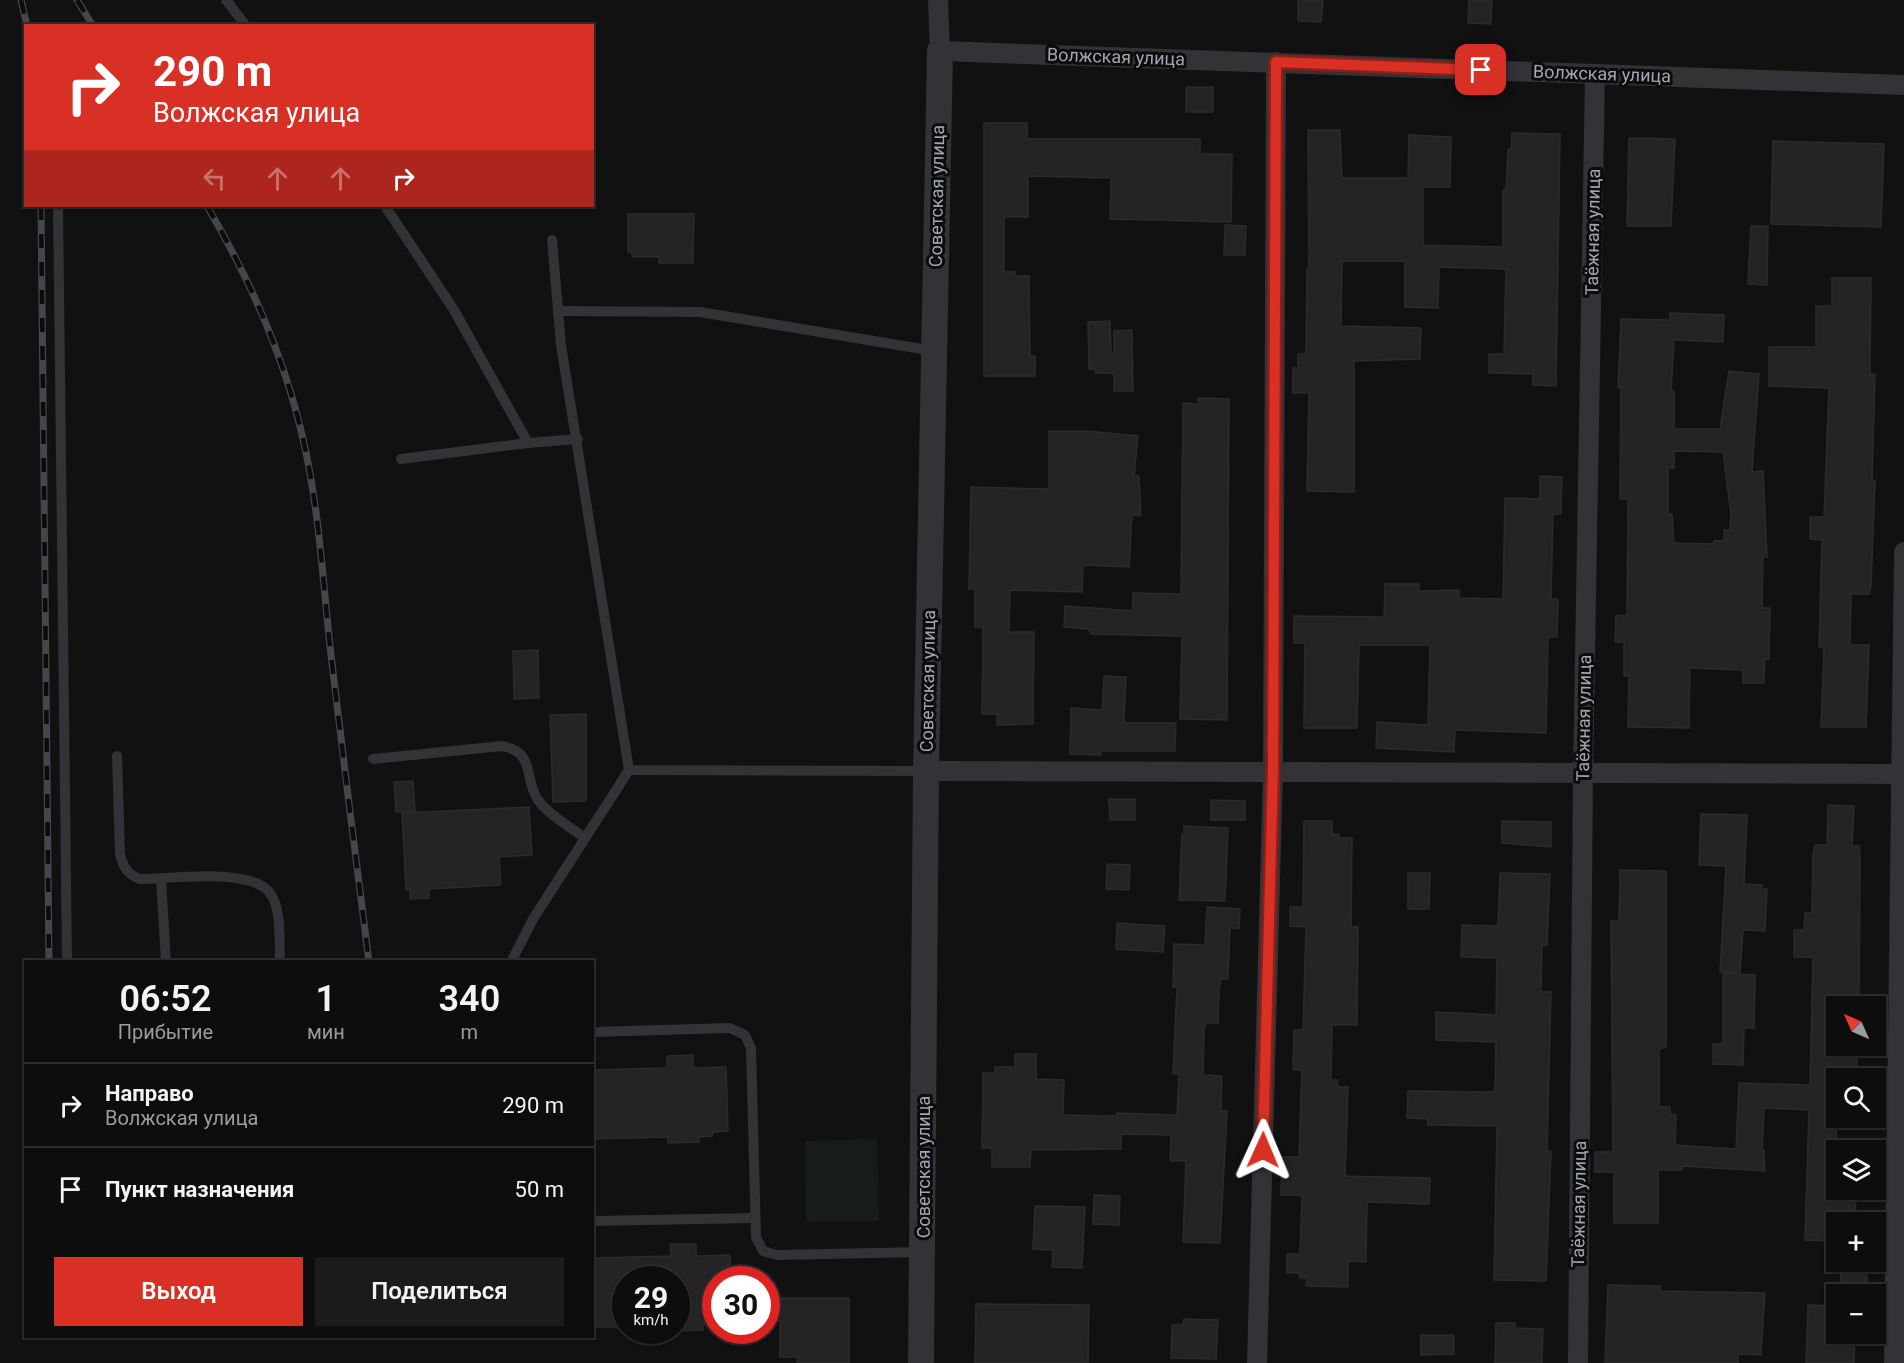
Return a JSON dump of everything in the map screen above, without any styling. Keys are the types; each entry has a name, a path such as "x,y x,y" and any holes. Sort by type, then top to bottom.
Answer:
{"street":[{"name":"Советская улица","path":"921,1363 924,1252 926,771 940,51 938,0"},
{"name":"Волжская улица","path":"940,51 1904,85"},
{"path":"1257,1363 1273,771 1276,62"},
{"name":"Таёжная улица","path":"1578,1363 1583,774 1595,74"},
{"path":"1894,1363 1904,552"},
{"path":"926,771 1903,774"}],"lane":[{"path":"226,0 244,24"},
{"path":"57,207 68,960"},
{"path":"386,207 454,310 528,443"},
{"path":"512,960 533,919 628,770 578,439 561,345 552,240"},
{"path":"558,311 700,312 934,351"},
{"path":"401,459 578,439"},
{"path":"373,759 502,746 514,748 522,754 539,801 585,838"},
{"path":"117,756 123,865 130,875 140,879 240,877 256,883 270,894 276,910 280,960"},
{"path":"628,770 926,771"},
{"path":"161,879 166,960"},
{"path":"594,1032 730,1028 745,1035 751,1048 755,1218 758,1245 770,1255 924,1252"},
{"path":"594,1221 755,1218"}],"shaded area":[{"path":"877,1139 879,1221 806,1222 805,1141"}],"building":[{"path":"1298,0 1323,0 1321,22 1298,21"},
{"path":"1469,0 1492,0 1491,24 1468,23"},
{"path":"1186,87 1213,87 1213,112 1186,112"},
{"path":"984,123 1027,123 1027,139 1200,139 1200,154 1232,154 1231,222 1110,219 1111,178 1028,176 1028,217 1004,217 1004,272 1015,272 1015,276 1029,276 1030,356 1035,356 1035,376 984,376"},
{"path":"1308,130 1340,130 1342,178 1408,178 1409,135 1451,137 1450,187 1423,187 1423,245 1503,247 1503,190 1506,190 1508,149 1511,149 1512,133 1560,134 1556,386 1533,385 1533,374 1489,373 1489,354 1504,354 1506,269 1439,267 1438,308 1405,307 1405,261 1342,261 1341,326 1421,328 1420,359 1354,361 1354,492 1307,491 1309,393 1293,393 1293,368 1298,368 1298,354 1306,354 1307,269 1309,270"},
{"path":"1629,138 1675,139 1671,226 1627,226"},
{"path":"1773,141 1884,144 1881,227 1771,224"},
{"path":"628,214 694,214 693,263 659,263 659,257 632,257 632,252 628,252"},
{"path":"1225,225 1246,226 1245,255 1224,255"},
{"path":"1751,226 1768,226 1767,285 1748,284"},
{"path":"1832,278 1871,278 1870,374 1875,374 1872,480 1875,481 1871,586 1869,594 1851,594 1850,645 1869,645 1866,727 1821,727 1824,648 1819,647 1822,540 1810,539 1810,517 1824,517 1829,388 1769,386 1769,347 1816,347 1816,306 1832,306"},
{"path":"1670,313 1724,315 1723,342 1674,340 1671,391 1674,391 1674,429 1720,429 1729,371 1759,374 1752,472 1763,471 1767,557 1763,557 1762,608 1770,608 1769,659 1765,659 1764,683 1743,683 1743,670 1690,668 1689,728 1628,727 1629,676 1624,676 1624,642 1615,642 1616,615 1627,616 1628,499 1620,499 1621,388 1618,388 1621,319 1670,320","holes":["1674,451 1723,452 1731,514 1730,530 1724,530 1724,541 1714,541 1714,544 1674,543 1672,514 1668,514 1668,468 1674,468"]},
{"path":"1110,321 1111,353 1114,353 1114,331 1132,330 1133,391 1114,391 1114,373 1096,373 1095,369 1089,369 1088,322"},
{"path":"1198,398 1229,399 1227,720 1180,719 1182,636 1091,634 1089,629 1064,627 1065,606 1133,611 1133,593 1181,594 1183,403 1198,404"},
{"path":"1049,431 1088,431 1138,436 1134,476 1139,476 1141,516 1132,515 1129,567 1083,565 1082,592 1010,590 1009,632 1034,632 1033,724 997,725 997,714 982,714 983,627 975,627 975,589 969,589 971,487 1049,489"},
{"path":"1540,476 1562,477 1561,514 1553,514 1551,599 1558,599 1557,637 1548,637 1546,733 1455,730 1454,752 1376,748 1377,722 1428,725 1430,645 1359,645 1357,728 1304,728 1305,643 1294,643 1294,616 1384,617 1385,584 1419,584 1419,591 1459,590 1459,598 1503,599 1505,498 1540,499"},
{"path":"538,650 539,698 514,699 513,651"},
{"path":"1104,676 1126,677 1124,723 1176,723 1175,751 1101,751 1101,755 1070,754 1071,708 1102,710"},
{"path":"586,714 586,801 553,802 550,715"},
{"path":"413,781 415,811 396,812 394,782"},
{"path":"1109,799 1135,799 1135,820 1110,820"},
{"path":"1211,800 1245,801 1245,820 1211,820"},
{"path":"1828,805 1854,806 1852,846 1859,846 1860,856 1859,996 1826,996 1826,1056 1856,1056 1857,1068 1826,1068 1826,1128 1836,1128 1836,1140 1826,1140 1826,1200 1856,1200 1855,1212 1826,1212 1826,1241 1805,1240 1809,1110 1764,1108 1762,1150 1764,1150 1765,1171 1682,1166 1682,1170 1658,1170 1658,1223 1614,1223 1614,1172 1595,1172 1595,1152 1613,1152 1611,921 1619,921 1620,870 1666,871 1666,1047 1659,1049 1659,1107 1670,1107 1670,1115 1676,1115 1675,1145 1736,1149 1739,1083 1810,1085 1813,957 1794,957 1794,930 1804,930 1805,913 1812,913 1815,845 1827,845"},
{"path":"529,807 532,855 499,857 501,885 429,889 429,898 410,899 410,889 406,890 402,813"},
{"path":"1701,814 1747,815 1744,884 1762,885 1762,889 1767,889 1765,931 1743,930 1740,973 1720,972 1726,866 1699,865"},
{"path":"1304,821 1332,821 1332,834 1339,834 1339,838 1352,838 1351,927 1358,926 1357,1025 1332,1025 1331,1080 1337,1080 1338,1087 1348,1087 1345,1176 1430,1178 1429,1204 1367,1202 1366,1262 1348,1261 1348,1287 1306,1286 1307,1278 1300,1278 1299,1273 1287,1273 1287,1254 1300,1254 1302,1195 1281,1195 1282,1157 1299,1157 1302,1070 1293,1070 1294,1030 1303,1030 1306,927 1290,926 1290,907 1303,907"},
{"path":"1502,821 1551,822 1551,847 1502,843"},
{"path":"1184,826 1228,828 1225,901 1179,900"},
{"path":"1107,864 1130,865 1129,890 1106,889"},
{"path":"1408,873 1430,873 1429,909 1408,909"},
{"path":"1500,873 1550,874 1547,945 1542,945 1541,992 1551,992 1547,1151 1551,1151 1546,1281 1494,1280 1497,1126 1428,1125 1428,1119 1407,1118 1408,1091 1495,1092 1496,1042 1436,1040 1436,1012 1496,1015 1497,958 1461,957 1462,925 1498,926"},
{"path":"1207,907 1240,909 1239,928 1230,928 1228,979 1221,979 1218,1023 1206,1023 1204,1029 1203,1075 1222,1076 1221,1111 1227,1111 1220,1243 1183,1242 1186,1161 1170,1161 1171,1135 1121,1134 1121,1149 1031,1150 1030,1167 992,1167 992,1148 982,1148 983,1073 995,1073 995,1067 1015,1067 1015,1054 1036,1054 1036,1079 1064,1080 1063,1115 1117,1116 1117,1113 1177,1115 1179,1074 1173,1074 1177,987 1173,987 1174,944 1205,945"},
{"path":"1117,923 1165,926 1163,952 1116,949"},
{"path":"1723,973 1755,975 1754,1028 1744,1028 1743,1065 1713,1064 1713,1044 1723,1044"},
{"path":"693,1055 693,1068 726,1067 728,1131 713,1132 712,1136 699,1137 699,1142 668,1143 668,1137 594,1139 594,1070 667,1068 667,1056"},
{"path":"1094,1195 1120,1196 1119,1225 1093,1224"},
{"path":"1035,1206 1085,1207 1082,1268 1052,1267 1053,1250 1033,1249"},
{"path":"670,1244 696,1244 696,1256 730,1255 730,1266 702,1266 702,1330 690,1330 690,1266 612,1266 612,1327 594,1327 594,1258 671,1256"},
{"path":"1841,1272 1867,1272 1867,1284 1840,1284"},
{"path":"1608,1285 1660,1286 1660,1291 1765,1293 1761,1355 1738,1354 1738,1363 1605,1363"},
{"path":"780,1298 849,1298 849,1363 797,1363 798,1357 780,1357"},
{"path":"976,1304 1089,1305 1088,1363 975,1363"},
{"path":"1808,1305 1826,1306 1826,1344 1855,1344 1854,1363 1806,1363"},
{"path":"1184,1319 1218,1320 1216,1359 1171,1358 1172,1325 1183,1325"},
{"path":"1496,1323 1515,1323 1515,1328 1543,1329 1542,1363 1495,1363"},
{"path":"1421,1335 1454,1335 1454,1354 1421,1355"}],"railway":[{"path":"21,0 27,24"},
{"path":"77,0 92,24"},
{"path":"41,207 49,960"},
{"path":"208,207 253,293 266,323 288,385 305,448 318,526 331,655 369,960"}],"route":[{"path":"1263,1150 1273,771 1276,62 1481,70"}]}
